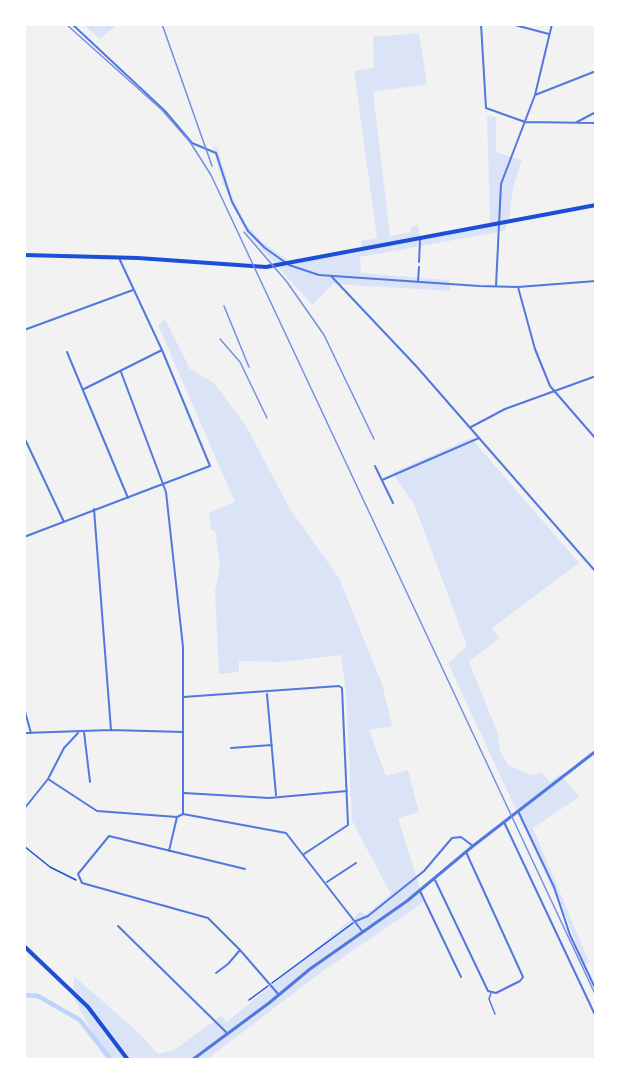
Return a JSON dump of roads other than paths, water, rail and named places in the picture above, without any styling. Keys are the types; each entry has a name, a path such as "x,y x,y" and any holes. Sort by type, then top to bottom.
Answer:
{"main road":[{"path":"24,255 119,258 261,268 289,265 596,205"},
{"path":"24,945 88,1007 128,1060"}],"street":[{"path":"72,24 165,111 192,143 216,153 232,201 248,231 265,248 289,265 309,274 418,282 518,287 596,281"},
{"path":"481,24 486,108 525,122 596,123"},
{"path":"511,24 549,34"},
{"path":"496,286 497,225 501,184 536,95 552,24"},
{"path":"536,95 596,71"},
{"path":"576,122 596,112"},
{"path":"419,262 420,240"},
{"path":"24,537 210,466 162,350 119,258"},
{"path":"418,282 419,267"},
{"path":"331,276 471,427 596,572"},
{"path":"518,287 536,349 555,392 596,439"},
{"path":"24,330 133,290"},
{"path":"83,389 162,350"},
{"path":"67,352 128,498"},
{"path":"121,372 165,484 180,609 183,814"},
{"path":"471,427 505,409 596,376"},
{"path":"24,437 64,522"},
{"path":"382,480 479,438"},
{"path":"375,466 393,503"},
{"path":"94,509 111,730"},
{"path":"183,697 341,686 347,791 346,827 304,854"},
{"path":"267,692 276,795"},
{"path":"24,708 31,733"},
{"path":"24,733 78,733 111,730 183,732"},
{"path":"84,732 90,782"},
{"path":"24,809 48,778 64,748 78,733"},
{"path":"231,748 272,745"},
{"path":"192,1060 310,969 435,880 473,846 596,751"},
{"path":"48,778 97,811 177,817 183,814 286,833 327,882 363,932"},
{"path":"184,793 269,798 276,795 347,791"},
{"path":"518,811 554,887 570,935 596,990"},
{"path":"169,851 177,817"},
{"path":"504,822 596,1017"},
{"path":"245,869 109,836 78,874 82,883 205,916 240,950 279,995"},
{"path":"356,921 368,916 424,871 452,838 461,837 473,846"},
{"path":"435,880 491,992 520,981 523,977 466,852"},
{"path":"327,882 356,863"},
{"path":"420,891 461,977"},
{"path":"118,926 228,1034"},
{"path":"216,973 228,964 240,950"}],"lane":[{"path":"491,992 489,999 495,1014"}],"waterway":[{"path":"24,995 38,996 80,1020 111,1060"}],"railway":[{"path":"66,24 162,110 190,142 211,175 596,996"},
{"path":"162,24 212,166"},
{"path":"244,232 287,282 324,335 374,439"},
{"path":"224,306 249,367"},
{"path":"220,339 240,362 267,418"}]}
